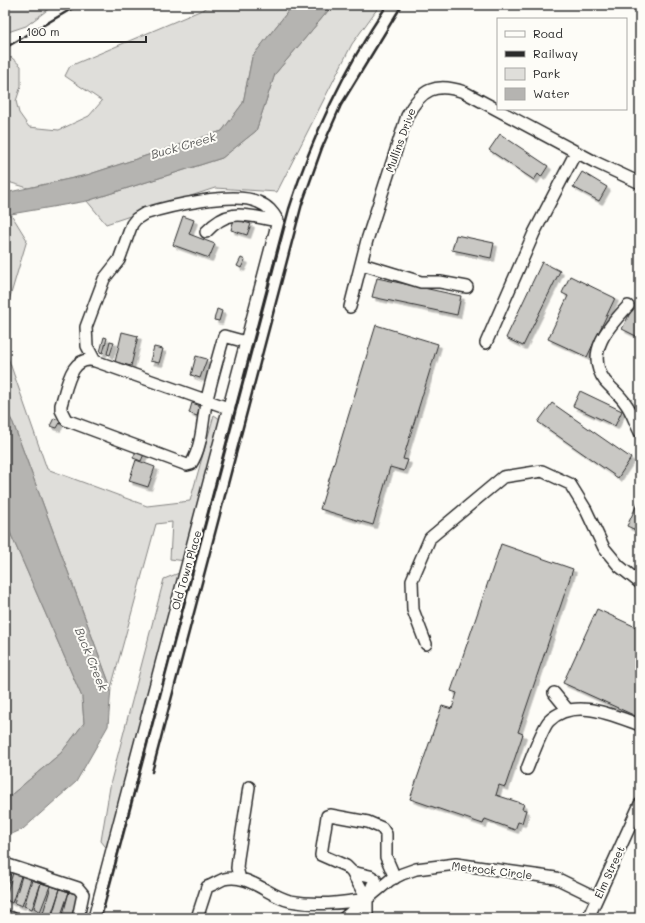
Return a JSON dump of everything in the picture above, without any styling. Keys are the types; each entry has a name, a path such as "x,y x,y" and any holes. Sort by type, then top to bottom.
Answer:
{"street":[{"path":"427,80 438,87 444,86 464,92 497,110"},
{"name":"Mullins Drive","path":"350,307 367,240 407,116 417,100 424,94 438,87"},
{"path":"498,110 576,152 640,183"},
{"path":"486,343 537,227 576,152"},
{"path":"96,361 87,346 86,328 104,279 119,260 132,224 136,219 154,211 200,202 231,198 257,202 273,212 278,221"},
{"path":"206,232 215,221 231,214 243,214 278,221"},
{"name":"Old Town Place","path":"94,918 105,875 122,820 156,682 278,221"},
{"path":"362,264 421,282 440,282 467,287"},
{"path":"628,306 605,333 596,355 597,364 606,382 627,405 640,432"},
{"path":"228,408 207,400 96,361 88,359 77,363 73,369 61,405 61,410 66,420 184,466 191,464 194,459 206,416 207,400 224,336 246,342"},
{"path":"426,644 413,610 412,580 430,538 503,477 542,471 570,484 586,510 604,548 619,566 640,582"},
{"path":"554,693 567,709"},
{"path":"527,769 548,721 567,709 599,711 640,725"},
{"path":"240,879 237,868 249,787"},
{"name":"Elm Street","path":"588,918 639,808"},
{"path":"367,918 367,898 352,872 346,866 321,855 326,819 330,815 368,822 382,828 386,834 386,857 395,878"},
{"path":"5,864 78,888 83,894 78,918"},
{"name":"Metrock Circle","path":"344,918 367,898 395,878 416,869 456,864 556,878 597,898"},
{"path":"352,872 370,876 375,879 367,898 363,918"},
{"path":"198,918 201,903 207,887 225,879 240,879 256,884 279,898 291,901 340,903 367,898"},
{"path":"5,916 12,918"}],"green space":[{"path":"5,5 54,5 26,26 8,32 5,30"},
{"path":"221,5 251,7 261,5 293,5 252,57 243,103 222,131 87,175 28,188 5,181 5,63 11,57 21,66 21,86 16,101 19,113 29,127 59,130 89,116 102,101 65,76 70,66 209,7"},
{"path":"333,5 380,5 352,44 277,192 215,188 106,224 87,201 222,158 256,131 275,74"},
{"path":"11,214 27,240 5,314 5,218"},
{"path":"5,349 47,469 147,506 190,501 214,415 220,419 185,561 170,559 172,522 156,524 111,688 13,423 5,408"},
{"path":"5,521 82,697 84,723 61,753 5,800"},
{"path":"179,573 109,851 101,841 111,781 164,579"}],"water":[{"name":"Buck Creek","path":"293,5 333,5 275,74 256,131 222,158 87,201 11,214 5,218 5,193 87,175 222,131 243,103 252,57"},
{"name":"Buck Creek","path":"5,408 13,423 111,688 108,726 76,782 23,829 5,837 5,800 61,753 84,723 82,697 5,521"}],"building":[{"path":"500,134 548,166 541,177 538,174 534,180 489,150"},
{"path":"582,172 607,187 599,201 573,187"},
{"path":"183,216 194,220 189,234 215,244 209,258 173,245"},
{"path":"234,219 251,224 247,235 231,230"},
{"path":"456,235 494,243 491,258 452,250"},
{"path":"241,258 245,260 241,268 237,266"},
{"path":"542,262 560,271 523,346 506,338"},
{"path":"570,276 615,298 587,357 548,339 568,296 562,293"},
{"path":"377,278 461,296 457,315 372,297"},
{"path":"640,293 640,338 622,329"},
{"path":"217,309 222,311 219,321 214,320"},
{"path":"376,325 438,344 403,459 408,460 404,471 390,467 373,525 320,509"},
{"path":"122,332 138,336 131,366 115,362"},
{"path":"104,337 107,338 103,353 100,352"},
{"path":"110,341 114,342 110,355 107,354"},
{"path":"154,347 163,349 159,363 150,361"},
{"path":"196,356 207,359 200,378 191,375"},
{"path":"580,391 622,411 615,426 573,406"},
{"path":"192,403 201,406 197,416 189,413"},
{"path":"552,403 631,458 618,478 538,422"},
{"path":"54,418 61,421 57,428 50,426"},
{"path":"136,451 144,454 141,461 133,458"},
{"path":"136,460 155,467 148,487 129,481"},
{"path":"640,498 640,532 627,526"},
{"path":"501,544 573,569 518,732 523,734 505,787 499,785 496,795 524,804 522,809 526,810 522,823 518,822 515,830 485,819 483,824 410,799 442,706 452,709 457,693 451,691"},
{"path":"597,609 640,629 640,718 563,683"},
{"path":"5,871 11,873 5,893"},
{"path":"13,873 21,876 12,903 5,899"},
{"path":"22,876 31,879 22,906 14,903"},
{"path":"32,880 41,883 32,909 24,906"},
{"path":"41,883 50,886 40,912 34,908"},
{"path":"51,886 60,889 51,916 43,913"},
{"path":"60,889 69,892 60,918 58,918 52,916"},
{"path":"69,892 78,895 71,918 62,918"}],"railway":[{"path":"5,48 78,5"},
{"path":"101,918 289,209 308,155 330,104 371,29 387,5"},
{"path":"152,772 302,204 322,148 341,105 402,5"}]}
